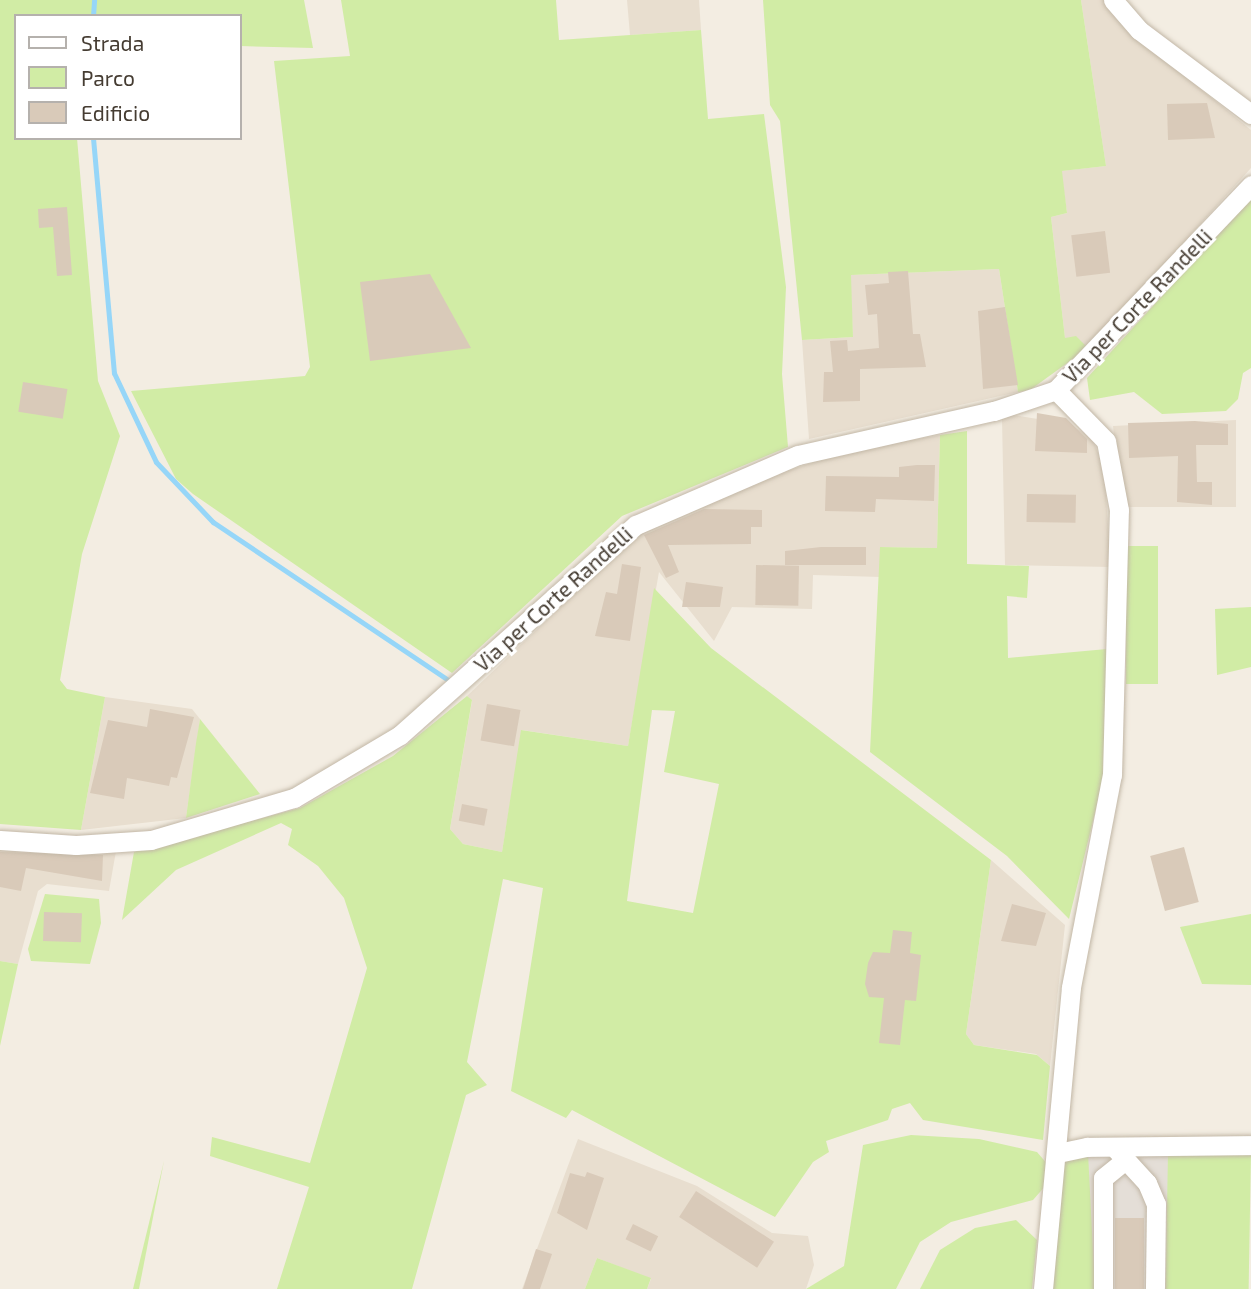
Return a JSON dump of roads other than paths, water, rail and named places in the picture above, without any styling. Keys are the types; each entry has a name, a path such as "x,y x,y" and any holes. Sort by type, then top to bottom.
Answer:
{"street":[{"path":"1113,0 1139,30 1251,114"},
{"name":"Via per Corte Randelli","path":"0,840 76,845 151,840 294,798 400,735 636,525 798,455 994,411 1056,390 1251,185"},
{"path":"1043,1289 1058,1153 1070,987 1112,775 1119,510 1106,441 1056,390"},
{"path":"1058,1153 1119,1154 1251,1145"},
{"path":"1103,1289 1103,1178 1119,1154"},
{"path":"1119,1154 1147,1183 1156,1204 1155,1289"}],"waterway":[{"path":"93,14 94,0"},
{"path":"93,140 114,373 156,462 213,522 447,679"}]}
